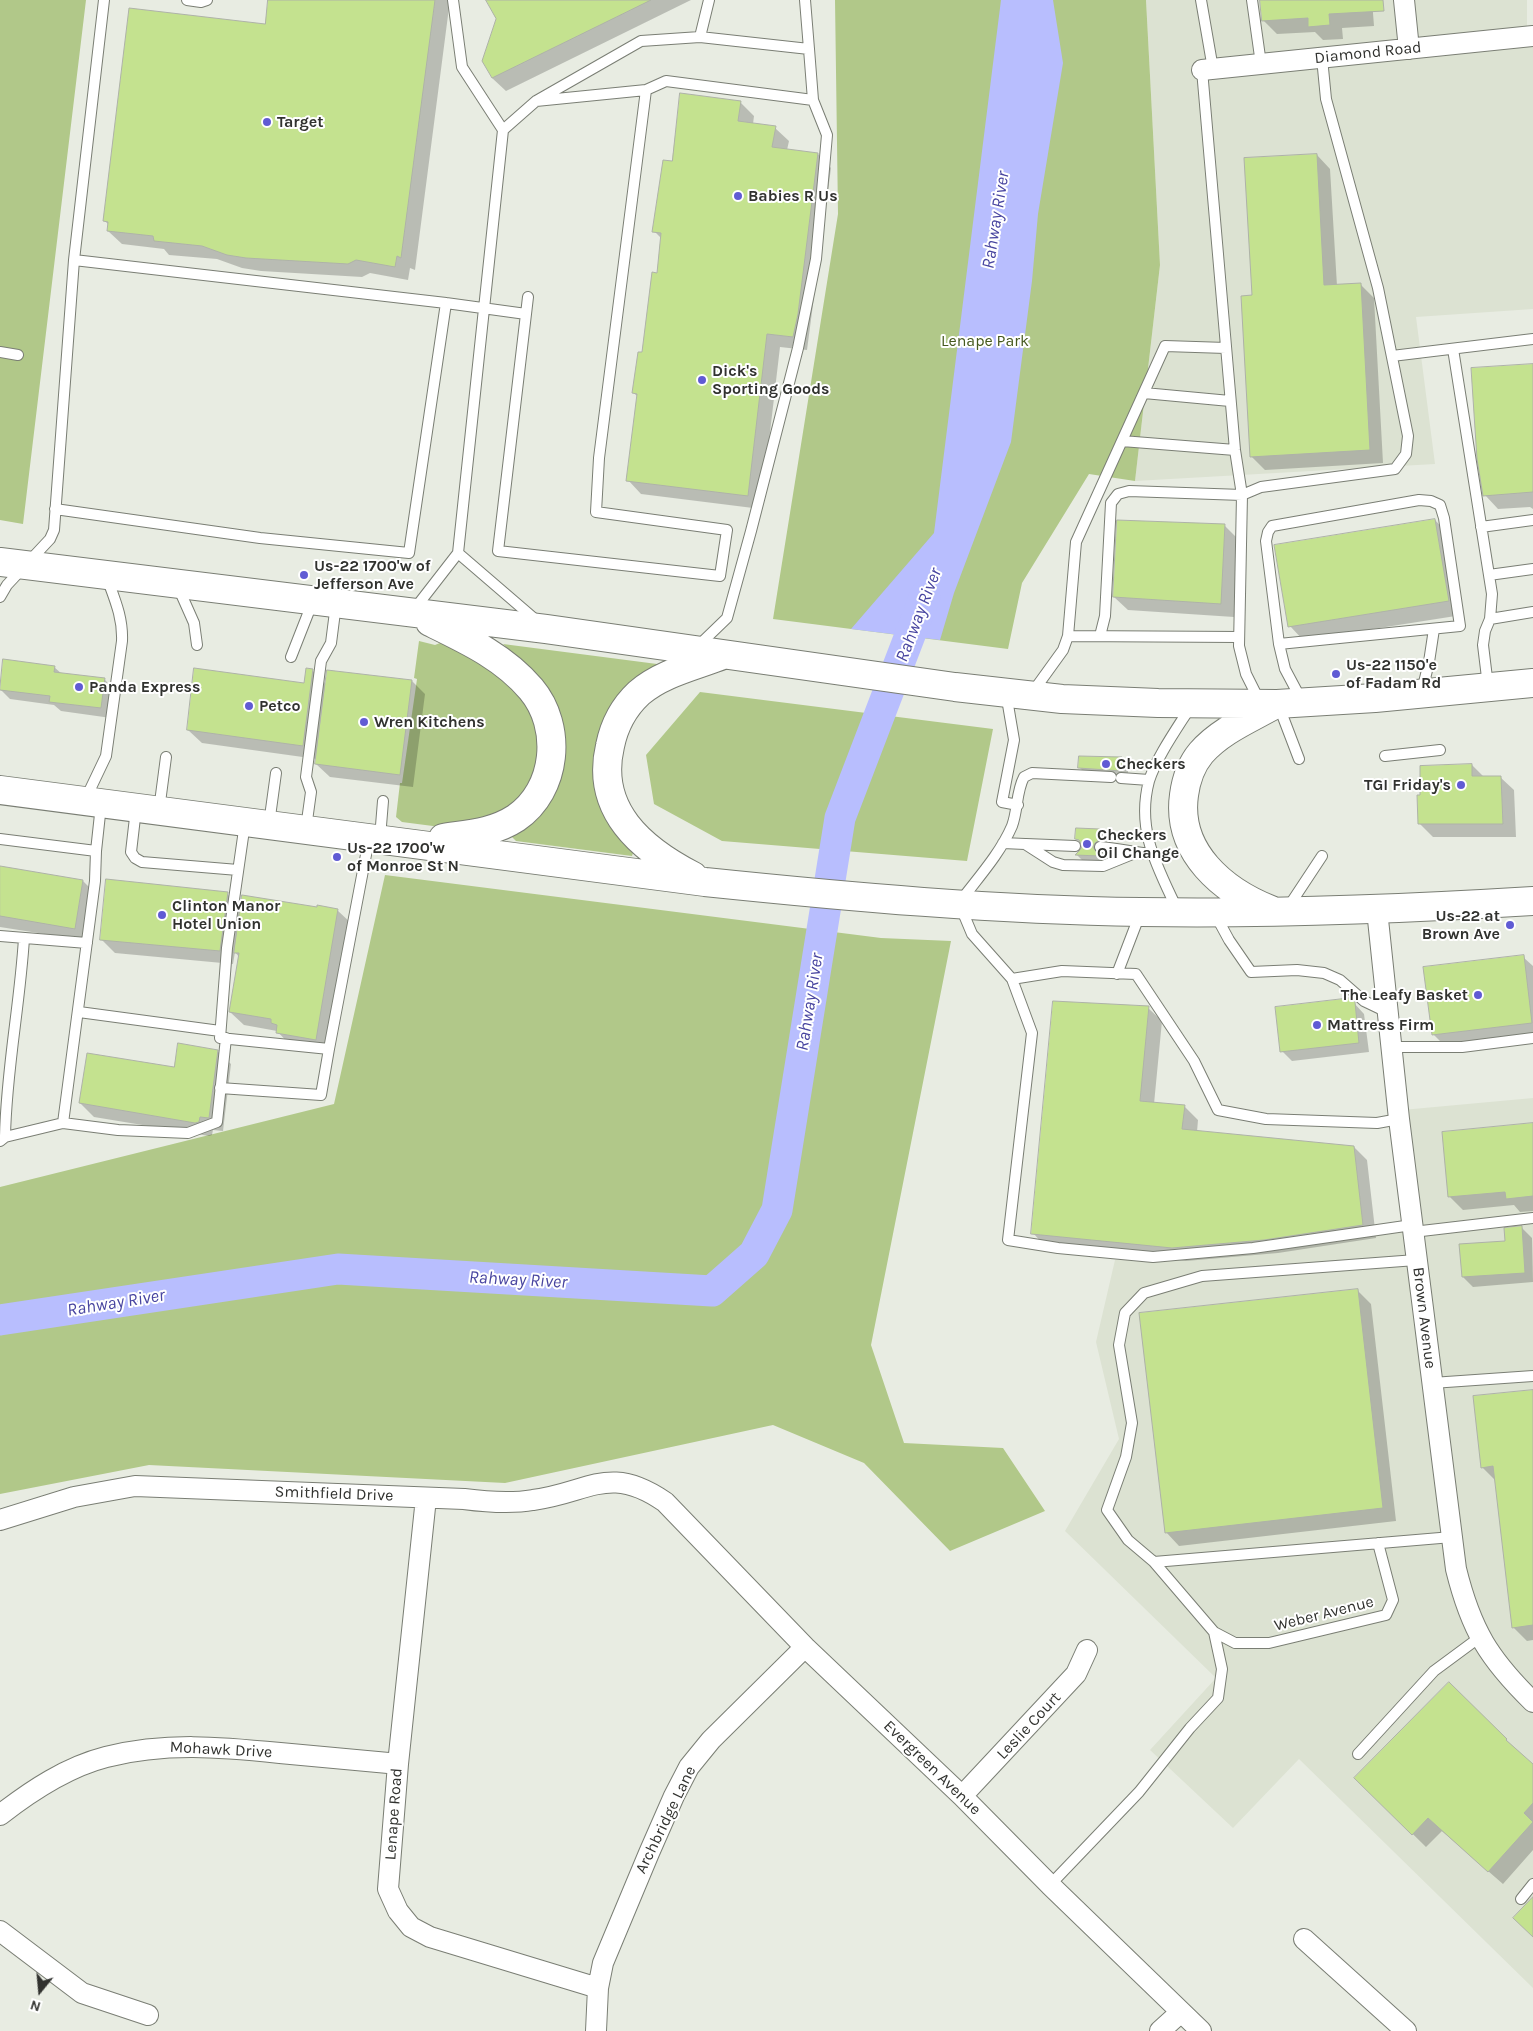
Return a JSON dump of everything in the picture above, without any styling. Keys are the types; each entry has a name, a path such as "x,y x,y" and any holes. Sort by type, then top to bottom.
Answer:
{"highway":[{"path":"13,564 546,629 1018,695 1096,701 1280,703 1421,695 1533,683"},
{"path":"384,840 471,835 496,828 516,818 533,802 545,783 551,758 551,731 540,702 523,680 489,653 412,613"},
{"path":"705,882 660,856 626,825 614,806 610,795 608,761 611,740 619,720 632,700 640,692 661,679 726,654"},
{"path":"1280,703 1227,732 1200,755 1189,774 1183,809 1189,840 1197,856 1206,867 1243,897 1281,912"},
{"path":"0,790 705,882 786,891 959,904 1140,912 1281,912 1377,910 1533,901"}],"street":[{"path":"1404,0 1408,49"},
{"name":"Diamond Road","path":"1207,70 1533,36"},
{"name":"Brown Avenue","path":"1377,910 1412,1228 1456,1569 1461,1593 1480,1637 1507,1677 1533,1702"},
{"name":"Smithfield Drive","path":"0,1520 74,1497 135,1486 512,1502 555,1496 601,1482 618,1482 635,1485 651,1492 665,1502"},
{"name":"Lenape Road","path":"426,1498 398,1764 388,1889 398,1911 411,1928 430,1937 598,1988"},
{"name":"Evergreen Avenue","path":"665,1502 805,1647 962,1796 1050,1885 1201,2031"},
{"name":"Archbridge Lane","path":"596,2031 598,1988 603,1963 674,1796 690,1767 710,1740 805,1647"},
{"name":"Leslie Court","path":"962,1796 1076,1674 1087,1650"},
{"name":"Mohawk Drive","path":"0,1815 21,1798 47,1782 77,1768 105,1758 164,1747 228,1748 398,1764"},
{"path":"0,1930 82,1993 148,2015"},
{"path":"1304,1939 1406,2031"},
{"path":"1160,2031 1181,2012"}],"lane":[{"path":"0,596 7,585 13,564 50,539 54,530 74,260 104,0"},
{"path":"187,0 201,2 207,0"},
{"path":"412,613 458,553 504,130 462,67 453,0"},
{"path":"700,37 709,0"},
{"path":"695,650 727,618 798,348 816,259 826,135 813,100 805,0"},
{"path":"1201,0 1230,401 1242,494 1239,637 1242,664 1280,703 1299,759"},
{"path":"1252,0 1261,64"},
{"path":"504,130 536,101 641,41 700,37 809,49"},
{"path":"1100,636 1105,616 1111,504 1118,494 1129,491 1242,494 1261,487 1395,470 1406,454 1408,436 1378,288 1326,99 1322,58"},
{"path":"536,101 646,90 666,81 813,100"},
{"path":"528,297 498,551 720,576 727,530 596,512 599,458 646,90"},
{"path":"74,260 526,314"},
{"path":"55,509 260,538 409,553 446,303"},
{"path":"1392,356 1533,339"},
{"path":"1018,805 1002,802 1014,740 1018,695 1063,650 1068,636 1076,542 1165,346 1226,348"},
{"path":"1453,349 1492,594 1490,619 1485,631 1483,645 1488,687"},
{"path":"0,352 18,355"},
{"path":"1144,393 1230,401"},
{"path":"1122,441 1235,450"},
{"path":"1279,644 1460,626 1444,518 1440,506 1431,501 1420,500 1272,526 1266,541 1279,644 1285,669 1280,703"},
{"path":"1481,527 1533,520"},
{"path":"458,553 546,629"},
{"path":"1489,575 1533,569"},
{"path":"63,1123 96,881 93,802 106,756 122,641 119,609 106,575"},
{"path":"177,584 194,624 197,644"},
{"path":"291,657 324,602"},
{"path":"306,830 310,792 306,777 321,661 331,643 324,602"},
{"path":"1490,619 1533,612"},
{"path":"1421,695 1429,662 1434,628"},
{"path":"1068,636 1239,637"},
{"path":"1178,912 1152,854 1146,830 1150,780 1157,764 1193,703"},
{"path":"1385,756 1440,750"},
{"path":"166,758 131,852 135,858 142,862 238,870"},
{"path":"24,938 22,969 5,1060 6,1099 3,1139 63,1123 118,1130 188,1133 217,1122 227,948 238,870 276,773"},
{"path":"1150,780 1028,774 1021,782 1018,805 1012,825 1003,843 959,904 972,934 1012,979 1032,1033 1008,1240 1058,1248 1153,1257 1253,1248 1412,1228 1533,1218"},
{"path":"220,1088 321,1095 329,1049 384,840 383,801"},
{"path":"0,840 96,851"},
{"path":"1003,843 1075,846"},
{"path":"1025,844 1053,862 1063,865 1103,866 1135,853"},
{"path":"1100,847 1119,848 1135,853 1152,854"},
{"path":"1281,912 1322,856"},
{"path":"1118,974 1140,912"},
{"path":"1215,912 1229,940 1251,972 1297,970 1324,973 1340,980 1364,1001 1387,1012"},
{"path":"0,936 87,943"},
{"path":"1012,979 1062,971 1136,974 1194,1061 1218,1110 1266,1119 1377,1123 1399,1119"},
{"path":"79,1012 223,1035 329,1049"},
{"path":"1391,1047 1462,1047 1533,1038"},
{"path":"1050,1885 1139,1792 1190,1728 1218,1698 1222,1669 1214,1632 1154,1562 1128,1540 1107,1510 1126,1457 1132,1423 1119,1345 1125,1313 1144,1293 1202,1276 1416,1260"},
{"path":"1432,1383 1533,1376"},
{"path":"1154,1562 1452,1537"},
{"name":"Weber Avenue","path":"1214,1632 1236,1643 1270,1643 1386,1615 1392,1600 1378,1543"},
{"path":"1358,1754 1434,1672 1480,1637"},
{"path":"1521,1899 1533,1884"}],"shaded area":[{"path":"1146,0 1527,0 1527,31 1533,31 1533,309 1416,317 1435,464 1135,481 1160,265"},
{"path":"1533,1098 1533,1988 1299,1759 1233,1828 1150,1750 1216,1678 1065,1531 1119,1439 1096,1342 1115,1260 1415,1228 1402,1110"}],"green space":[{"path":"0,0 86,0 23,524 0,520"},
{"name":"Lenape Park","path":"835,0 1146,0 1160,265 1135,481 1089,474 1022,583 1008,649 773,619 838,214"},
{"path":"419,641 456,647 514,683 538,724 540,767 518,804 456,829 402,822 396,817 417,679 414,678"},
{"path":"503,644 657,664 657,668 621,697 619,837 633,853 632,856 516,841 508,833 550,795 525,665"},
{"path":"700,692 993,729 967,861 722,841 654,804 646,755"},
{"path":"385,875 881,938 951,941 871,1345 904,1443 1003,1448 1045,1511 950,1551 864,1463 773,1425 505,1483 149,1465 0,1494 0,1187 334,1104"}],"water":[{"path":"1001,0 1053,0 1063,63 1038,214 1032,281 1011,442 954,593 940,640 851,629 934,533"}],"building":[{"name":"Target","path":"268,0 435,0 401,258 397,256 395,267 356,260 348,264 246,258 227,255 202,246 154,241 153,236 107,231 108,222 103,221 129,8 265,24"},
{"path":"486,0 651,0 492,78 482,61 496,19"},
{"path":"1260,0 1383,0 1384,11 1329,14 1330,25 1308,27 1308,18 1262,21"},
{"path":"680,93 741,101 738,121 776,126 772,147 818,153 798,314 793,337 767,334 748,496 626,481 637,394 632,393 638,352 642,352 652,272 657,273 661,233 652,232 663,160 672,161"},
{"path":"1317,154 1324,285 1361,283 1370,450 1250,457 1241,296 1252,295 1244,158"},
{"path":"1533,364 1533,492 1483,496 1477,459 1471,368"},
{"path":"1435,519 1449,601 1288,627 1274,545"},
{"path":"1117,520 1225,524 1221,604 1113,597"},
{"path":"3,659 55,666 54,672 105,678 101,708 49,702 50,696 0,690"},
{"name":"Petco","path":"194,668 304,683 306,668 313,669 303,746 187,730"},
{"name":"Wren Kitchens","path":"327,670 412,680 400,775 315,764"},
{"name":"Checkers","path":"1079,756 1122,757 1122,771 1078,768"},
{"name":"TGI Friday's","path":"1472,764 1472,776 1501,776 1503,824 1418,824 1417,795 1420,795 1420,766"},
{"name":"Checkers Oil Change","path":"1076,828 1100,829 1099,840 1093,847 1099,856 1075,855 1082,846 1079,840 1075,839"},
{"path":"0,866 83,880 75,929 0,916"},
{"name":"Clinton Manor Hotel Union","path":"106,879 228,892 220,951 100,940"},
{"path":"242,895 338,909 316,1040 276,1033 277,1025 271,1023 271,1019 229,1012 239,953 234,953"},
{"name":"The Leafy Basket","path":"1524,955 1532,1023 1432,1035 1423,967"},
{"name":"Mattress Firm","path":"1351,998 1355,1002 1359,1043 1280,1052 1275,1007"},
{"path":"1053,1001 1149,1006 1140,1101 1185,1105 1182,1129 1354,1146 1363,1225 1264,1240 1172,1248 1031,1234"},
{"path":"178,1043 218,1050 209,1118 200,1117 199,1122 195,1123 79,1103 87,1053 174,1067"},
{"path":"1533,1123 1533,1196 1506,1199 1505,1192 1448,1197 1442,1132"},
{"path":"1522,1226 1525,1273 1462,1277 1459,1244 1505,1241 1504,1228"},
{"path":"1358,1289 1383,1508 1165,1533 1139,1313"},
{"path":"1533,1390 1533,1625 1512,1628 1493,1466 1481,1468 1473,1396"},
{"path":"1449,1682 1506,1740 1533,1764 1533,1803 1524,1813 1533,1822 1488,1872 1428,1818 1412,1835 1354,1778"},
{"path":"1533,1897 1533,1937 1513,1918"}],"waterway":[{"name":"Rahway River","path":"0,1320 338,1269 712,1291 754,1254 777,1210 840,818 925,596"}],"place":[{"name":"Target","path":"267,122"},
{"name":"Babies R Us","path":"738,196"},
{"name":"Dick's Sporting Goods","path":"702,380"},
{"name":"Us-22 1700'w of Jefferson Ave","path":"304,575"},
{"name":"Us-22 1150'e of Fadam Rd","path":"1336,674"},
{"name":"Panda Express","path":"79,687"},
{"name":"Petco","path":"249,706"},
{"name":"Wren Kitchens","path":"364,722"},
{"name":"Checkers","path":"1106,764"},
{"name":"TGI Friday's","path":"1461,785"},
{"name":"Checkers Oil Change","path":"1087,844"},
{"name":"Us-22 1700'w of Monroe St N","path":"337,857"},
{"name":"Clinton Manor Hotel Union","path":"162,915"},
{"name":"Us-22 at Brown Ave","path":"1510,925"},
{"name":"The Leafy Basket","path":"1478,995"},
{"name":"Mattress Firm","path":"1317,1025"}]}
